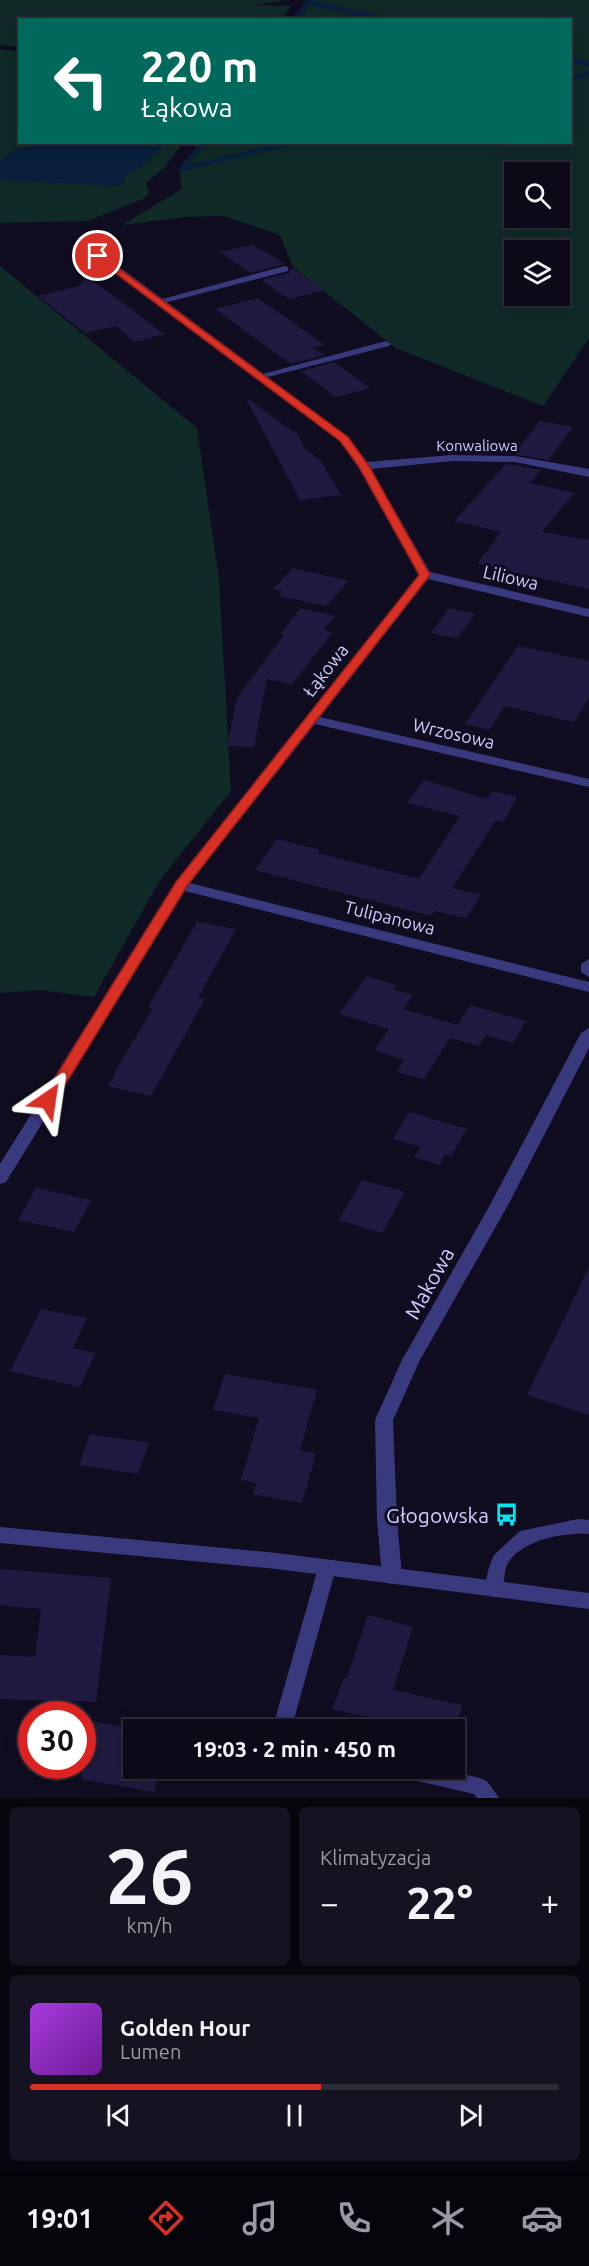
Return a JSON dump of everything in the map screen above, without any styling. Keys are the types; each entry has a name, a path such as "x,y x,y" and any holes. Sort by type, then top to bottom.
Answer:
{"street":[{"path":"98,256 344,439 364,466 425,575"},
{"name":"Konwaliowa","path":"364,466 452,458 515,459 589,473"},
{"name":"Liliowa","path":"425,575 589,613"},
{"name":"Łąkowa","path":"0,1178 181,885 425,575"},
{"name":"Wrzosowa","path":"311,719 589,783"},
{"name":"Tulipanowa","path":"181,885 589,987"},
{"path":"589,963 589,972"},
{"name":"Makowa","path":"392,1576 387,1520 384,1420 411,1360 499,1205 589,1033"},
{"path":"0,1535 327,1568 589,1601"}],"lane":[{"path":"160,301 285,269"},
{"path":"260,376 386,344"},
{"path":"494,1590 500,1560 526,1536 578,1526 589,1527"},
{"path":"284,1719 327,1568"},
{"path":"445,1779 480,1787 489,1798"}],"green space":[{"path":"0,0 288,0 254,5 292,6 282,18 18,18 18,47 0,45"},
{"path":"307,0 589,0 589,338 543,406 396,348 293,267 280,235 224,216 185,217 122,225 182,189 180,173 202,144 572,144 572,18 294,18"},
{"path":"0,49 18,51 18,144 48,144 15,149 0,161"},
{"path":"165,144 182,144 165,167 146,183 149,193 143,199 87,221 0,223 0,180 122,186 125,176 142,166"},
{"path":"0,266 197,428 219,579 231,791 160,880 94,997 40,990 0,993"}],"water":[{"path":"48,144 165,144 142,166 125,176 122,186 0,180 0,161 15,149"}],"building":[{"path":"252,245 285,264 250,273 220,252"},
{"path":"290,267 325,290 289,299 261,280 289,273"},
{"path":"87,275 164,334 135,342 116,326 85,333 38,296 79,286"},
{"path":"258,298 325,345 313,348 324,355 291,364 215,309"},
{"path":"334,362 370,388 336,397 301,371"},
{"path":"245,397 298,435 305,449 320,460 341,495 300,500"},
{"path":"540,421 573,427 548,460 514,454"},
{"path":"506,464 541,470 530,483 574,493 542,532 589,540 589,589 477,564 501,532 454,521"},
{"path":"293,568 349,581 326,606 279,596 283,591 273,589"},
{"path":"301,608 335,616 323,630 333,632 292,684 267,679 254,747 227,746 237,698 284,635 280,634"},
{"path":"449,608 475,614 457,638 431,633"},
{"path":"518,646 589,661 589,698 574,722 505,706 489,730 465,724"},
{"path":"424,780 487,799 492,791 517,797 503,822 496,820 452,888 481,895 466,918 435,911 431,916 255,870 277,839 320,850 318,853 419,879 460,816 407,803"},
{"path":"197,922 236,929 198,998 205,999 151,1096 108,1086 153,1008 148,1007"},
{"path":"367,976 396,985 393,989 413,995 403,1009 458,1025 424,1079 397,1072 404,1060 374,1050 389,1029 339,1014"},
{"path":"470,1005 526,1021 513,1043 486,1035 479,1046 450,1038"},
{"path":"409,1112 467,1129 451,1156 445,1154 440,1165 414,1157 421,1147 393,1139"},
{"path":"362,1180 405,1192 382,1233 339,1220"},
{"path":"36,1188 91,1200 74,1232 18,1220"},
{"path":"589,1267 589,1415 527,1395"},
{"path":"41,1309 87,1318 73,1348 96,1353 80,1387 10,1371"},
{"path":"225,1374 317,1390 300,1450 316,1453 302,1503 253,1494 256,1483 241,1480 259,1418 213,1410"},
{"path":"90,1434 149,1443 138,1474 79,1465"},
{"path":"0,1569 111,1578 96,1702 0,1699 0,1655 35,1657 41,1609 0,1605"},
{"path":"368,1615 413,1627 393,1690 462,1705 459,1719 375,1719 332,1709 344,1678 347,1678"},
{"path":"96,1722 123,1727 123,1779 158,1779 154,1792 82,1779 96,1779"}],"waterway":[{"path":"298,18 309,2 378,18"},
{"path":"572,60 589,64"},
{"path":"572,78 589,74"},
{"path":"202,144 181,169 288,144"}],"place":[{"name":"Głogowska","path":"507,1515"}],"route":[{"path":"48,1100 181,885 425,575 364,466 344,439 98,256"}]}
